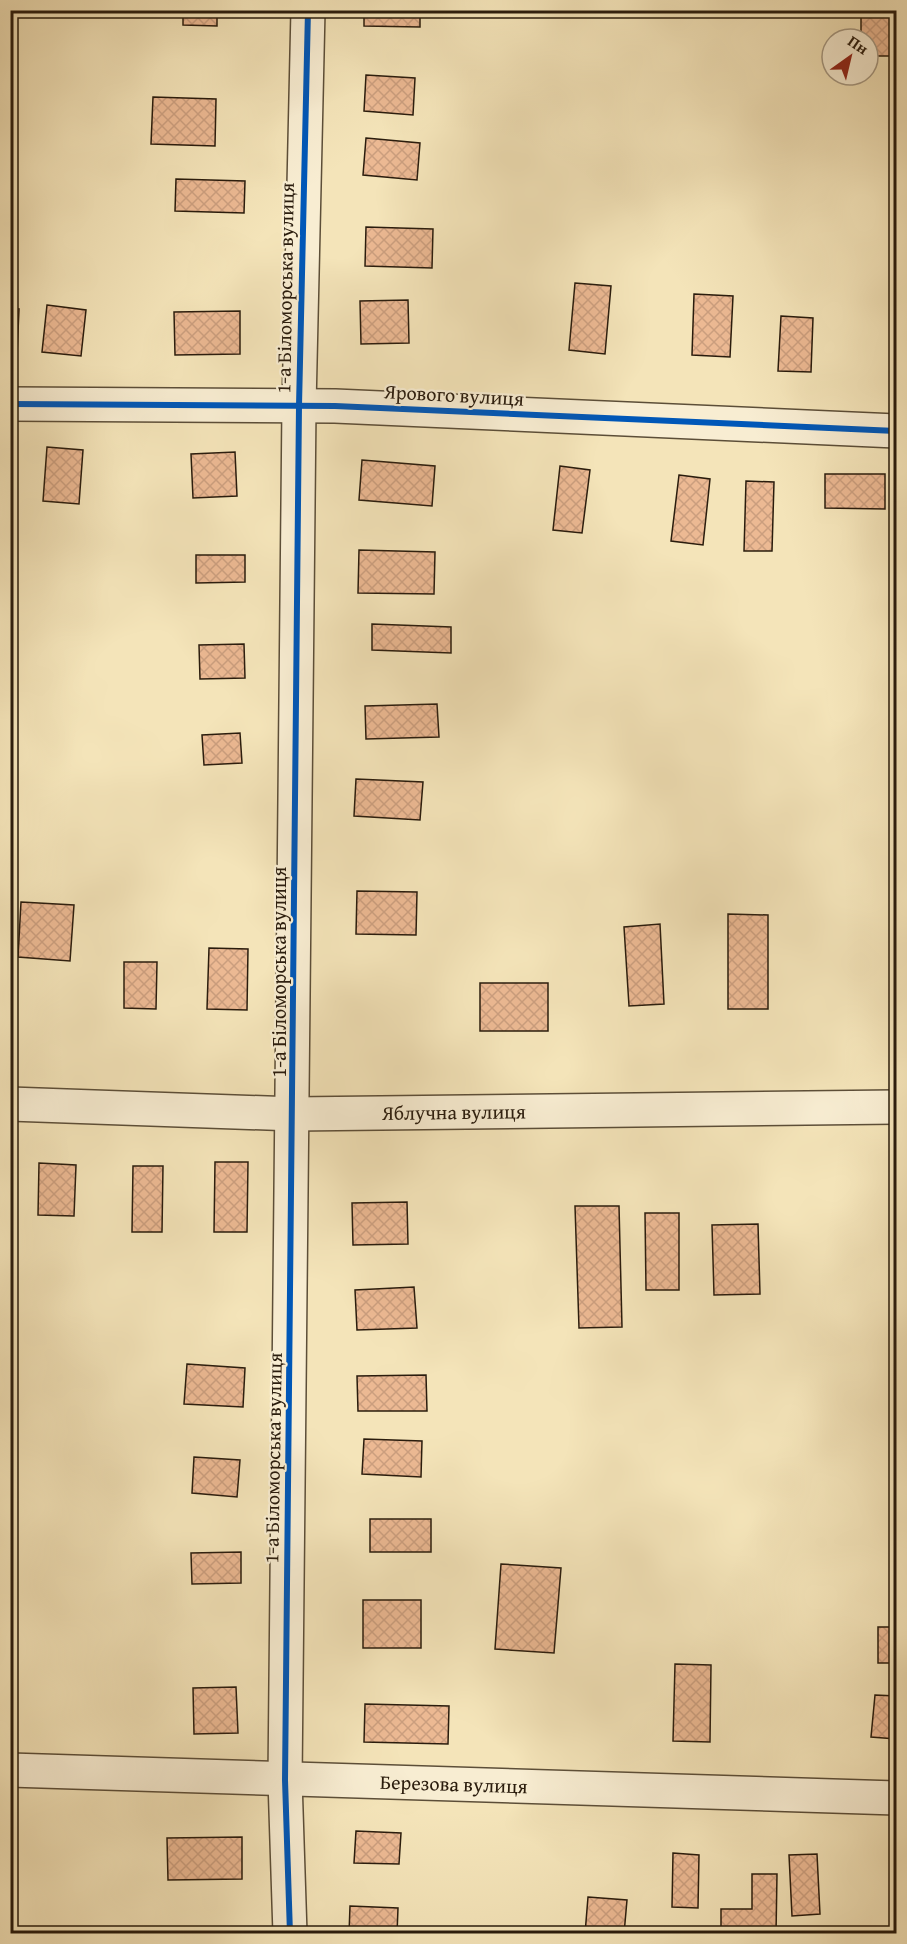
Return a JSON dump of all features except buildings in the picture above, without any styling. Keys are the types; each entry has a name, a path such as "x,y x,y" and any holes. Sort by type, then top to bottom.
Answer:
{"street":[{"name":"1-а Біломорська вулиця","path":"290,1934 285,1780 294,1114 299,406 308,10"},
{"name":"Ярового вулиця","path":"10,404 299,406 897,431"},
{"name":"Яблучна вулиця","path":"10,1104 294,1114 897,1107"},
{"name":"Березова вулиця","path":"10,1770 897,1798"}],"cycle path":[{"path":"290,1934 285,1780 299,406 308,10"},
{"path":"10,404 335,406 896,431"}]}
